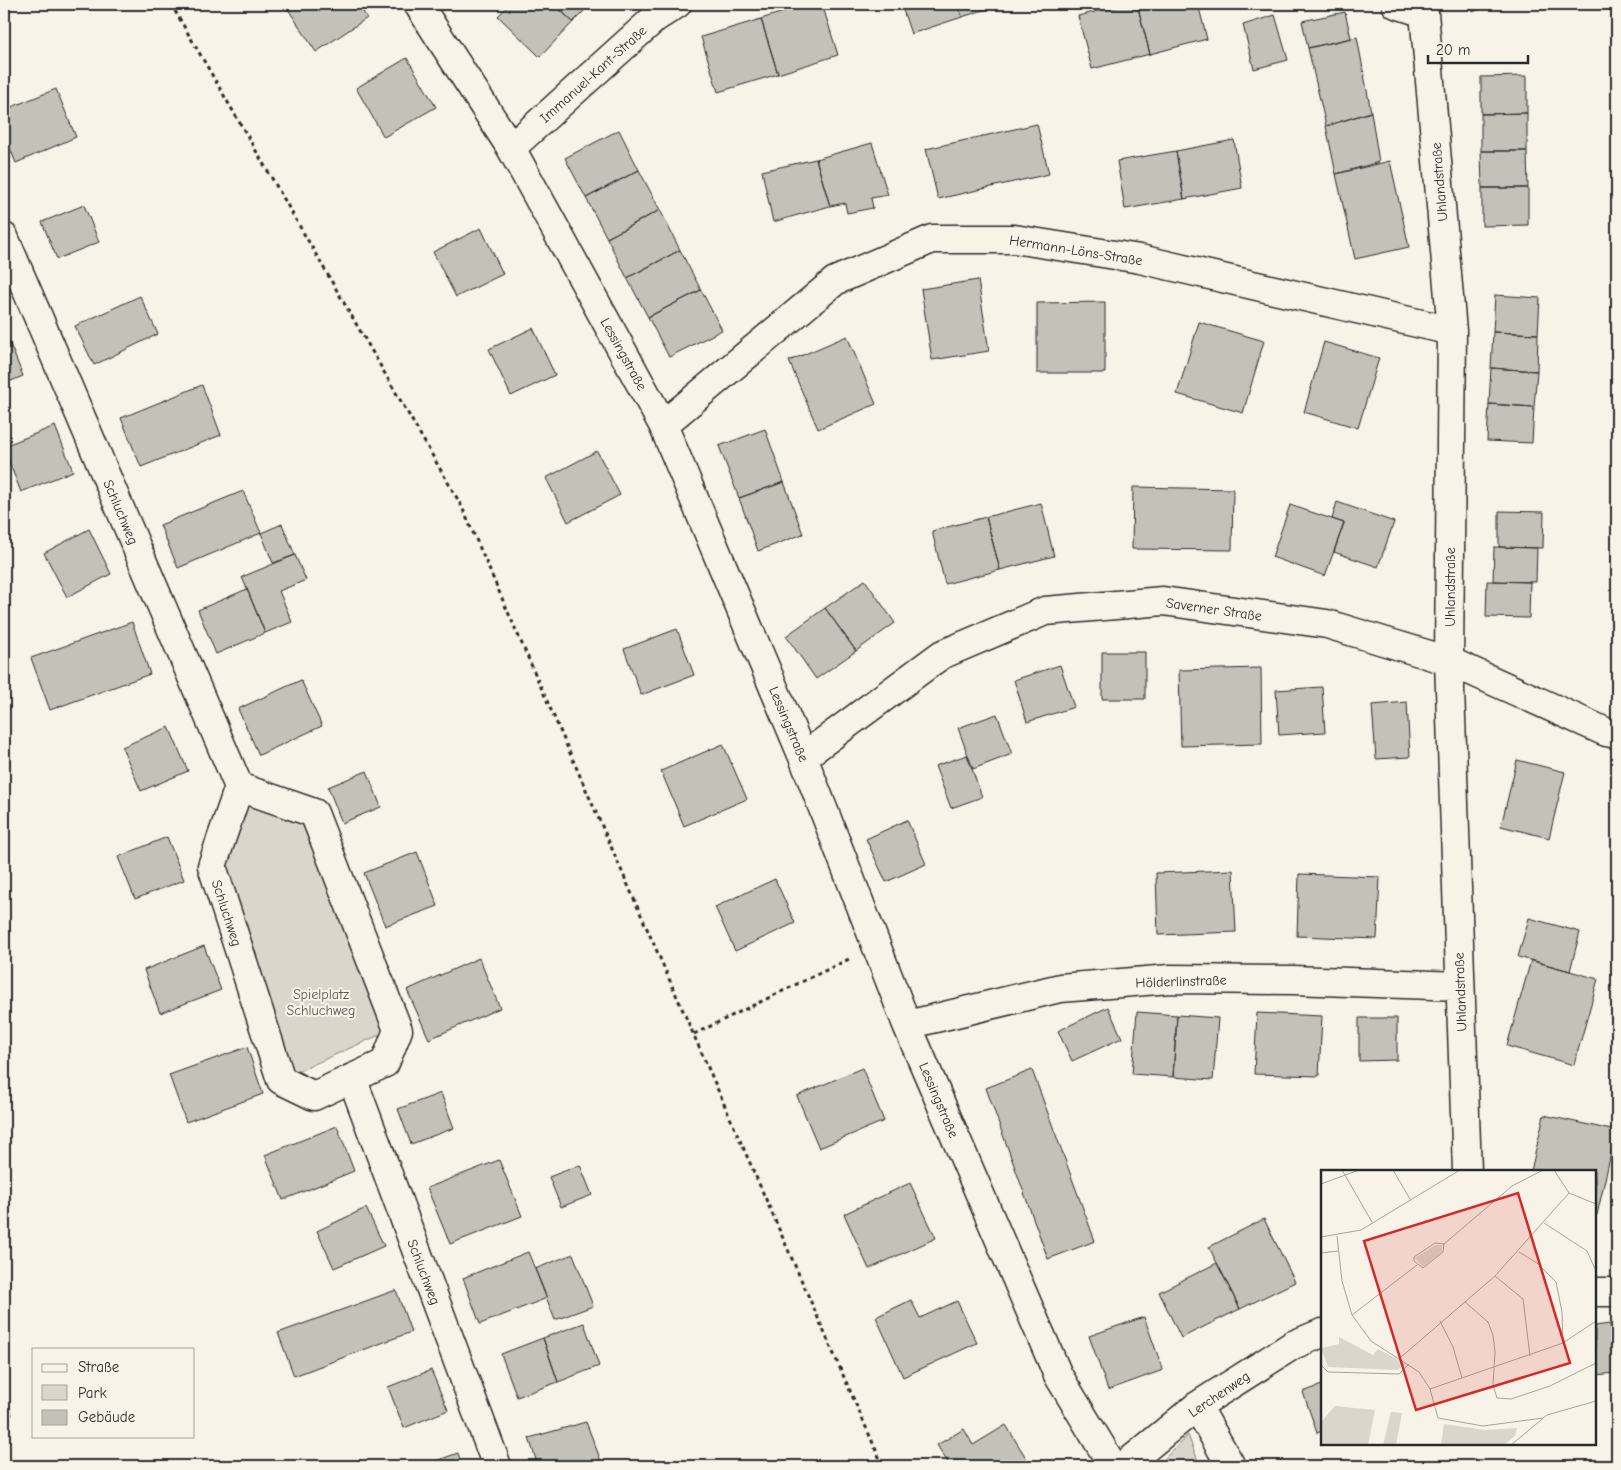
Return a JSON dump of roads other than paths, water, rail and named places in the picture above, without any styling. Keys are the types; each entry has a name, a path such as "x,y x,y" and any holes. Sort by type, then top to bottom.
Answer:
{"street":[{"name":"Lessingstraße","path":"418,4 511,148 663,425 803,757 907,1025 1058,1375 1113,1466"},
{"name":"Immanuel-Kant-Straße","path":"511,148 655,18 677,4"},
{"path":"1396,4 1423,8"},
{"name":"Uhlandstraße","path":"1423,8 1452,330 1449,661 1467,1170"},
{"name":"Schluchweg","path":"4,237 239,787 212,866 280,1080 314,1096 385,1063 398,1030 314,813 239,787"},
{"name":"Hermann-Löns-Straße","path":"663,425 835,281 932,239 1014,239 1140,259 1452,330"},
{"name":"Saverner Straße","path":"803,757 941,656 1045,611 1163,601 1327,624 1449,661 1606,732 1617,734"},
{"name":"Hölderlinstraße","path":"907,1025 1060,988 1170,979 1293,980 1460,986"},
{"name":"Schluchweg","path":"352,1078 497,1466"},
{"path":"1596,1292 1617,1292"},
{"name":"Lerchenweg","path":"1124,1466 1197,1406 1293,1345 1321,1334"},
{"path":"1197,1406 1231,1466"}],"park label":[{"name":"Spielplatz Schluchweg","path":"321,1002"}]}
